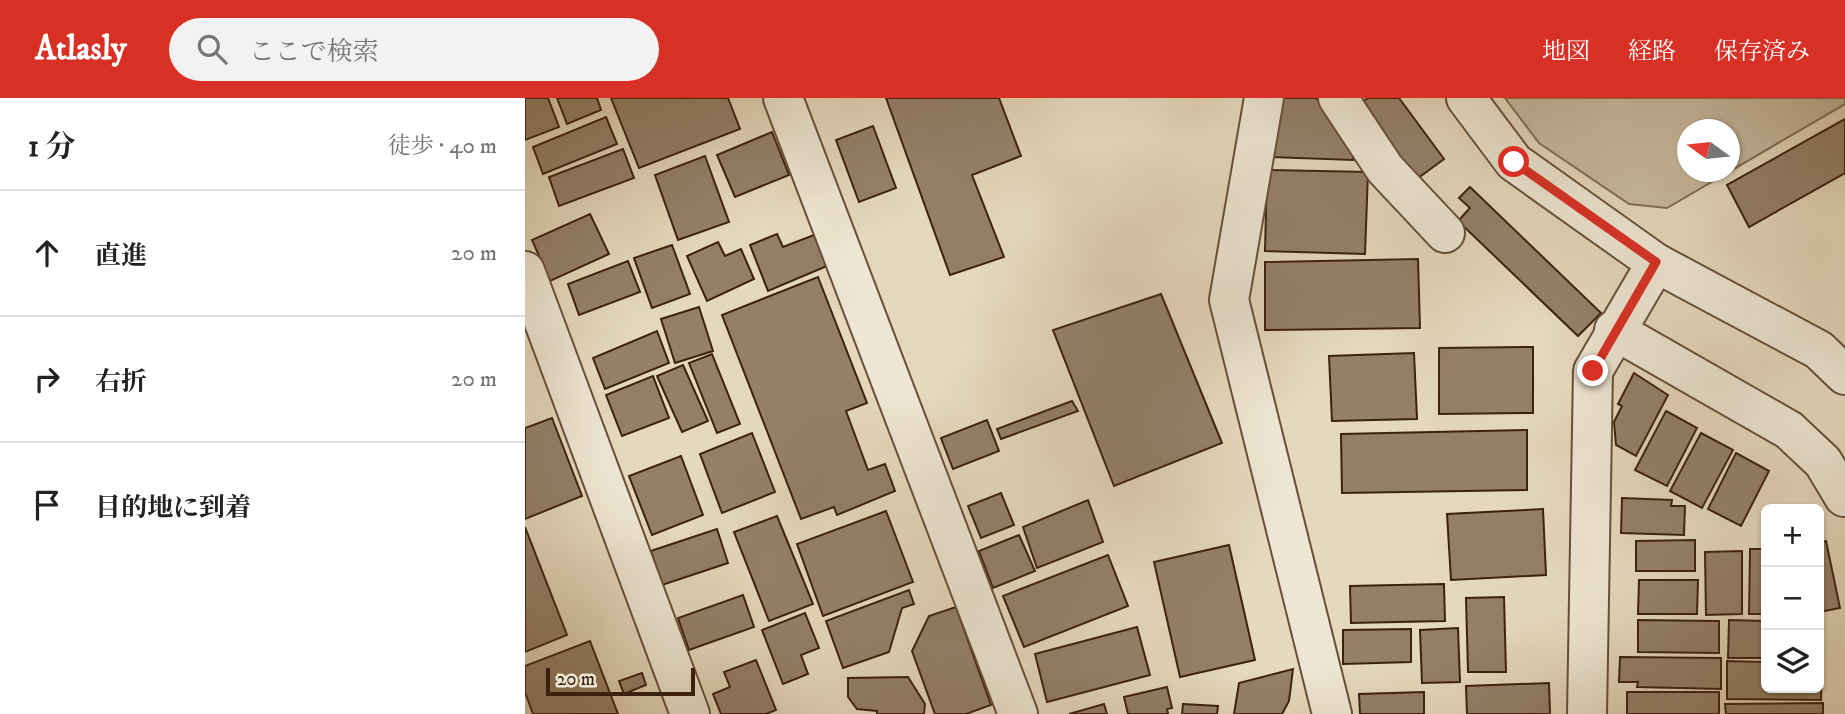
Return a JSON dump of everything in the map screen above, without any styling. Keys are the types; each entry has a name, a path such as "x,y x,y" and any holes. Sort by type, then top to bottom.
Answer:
{"street":[{"path":"783,98 1018,714"},
{"path":"1264,98 1229,300 1332,714"},
{"path":"1338,98 1385,169 1445,233"},
{"path":"1466,98 1514,162 1656,262 1819,350 1845,375"},
{"path":"1587,714 1593,371 1614,330 1656,262"},
{"path":"525,271 690,714"},
{"path":"1614,330 1789,430 1823,462 1844,497"}],"shaded area":[{"path":"1505,98 1845,98 1845,104 1740,166 1740,119 1677,119 1677,182 1712,182 1667,208 1629,204 1539,143"}],"building":[{"path":"525,98 548,98 559,127 525,140"},
{"path":"557,98 597,98 601,110 567,124"},
{"path":"611,98 728,98 740,129 639,168"},
{"path":"886,98 999,98 1021,156 972,175 1004,257 950,275"},
{"path":"1272,98 1316,98 1354,139 1353,160 1270,157"},
{"path":"1368,98 1399,98 1444,159 1414,181 1359,104"},
{"path":"606,117 617,144 543,174 533,147"},
{"path":"1845,119 1845,173 1749,227 1727,185 1740,182 1740,178"},
{"path":"873,126 896,188 859,202 836,140"},
{"path":"772,132 789,175 735,197 717,155"},
{"path":"623,149 634,178 559,206 549,177"},
{"path":"705,156 729,222 678,240 655,175"},
{"path":"1267,170 1368,172 1365,254 1265,251"},
{"path":"1470,187 1601,313 1578,336 1458,221 1470,208 1459,198"},
{"path":"590,214 609,254 550,281 532,240"},
{"path":"777,234 783,247 814,235 827,266 768,291 750,245"},
{"path":"718,242 725,256 741,249 754,279 707,301 687,256"},
{"path":"672,245 690,294 652,308 634,258"},
{"path":"1418,259 1420,328 1265,330 1265,262"},
{"path":"628,261 640,292 579,315 568,284"},
{"path":"818,277 867,403 846,411 868,470 885,464 895,491 837,515 834,507 801,519 722,315"},
{"path":"1161,294 1222,443 1114,486 1053,330"},
{"path":"699,307 713,351 675,363 661,319"},
{"path":"657,331 669,363 605,389 593,358"},
{"path":"1533,347 1533,413 1439,414 1439,348"},
{"path":"1414,353 1417,419 1332,421 1329,356"},
{"path":"712,354 740,424 717,433 689,363"},
{"path":"683,365 708,421 682,432 657,376"},
{"path":"1634,373 1668,395 1636,456 1616,445 1614,422 1622,406 1618,404"},
{"path":"653,376 669,418 622,436 606,395"},
{"path":"1072,401 1078,411 1001,439 997,429"},
{"path":"1666,411 1697,428 1667,486 1635,470"},
{"path":"552,418 582,496 525,519 525,428"},
{"path":"987,420 999,451 953,469 941,438"},
{"path":"1527,430 1527,490 1342,493 1341,434"},
{"path":"752,433 775,492 722,513 700,454"},
{"path":"1701,433 1733,450 1702,508 1670,491"},
{"path":"1736,453 1769,471 1741,526 1708,509"},
{"path":"681,456 703,515 652,535 629,476"},
{"path":"1001,493 1014,525 981,538 968,506"},
{"path":"1622,498 1672,500 1671,506 1685,506 1684,535 1621,533"},
{"path":"1088,500 1103,542 1037,568 1023,527"},
{"path":"1543,509 1546,575 1451,580 1447,514"},
{"path":"886,511 913,582 823,616 797,544"},
{"path":"777,516 813,604 769,621 734,532"},
{"path":"525,527 567,635 525,652"},
{"path":"717,529 728,563 662,585 651,551"},
{"path":"1019,535 1035,571 993,588 979,551"},
{"path":"1695,540 1695,571 1636,571 1636,541"},
{"path":"1824,542 1840,608 1824,611 1824,567"},
{"path":"1229,545 1255,660 1180,677 1154,562"},
{"path":"1750,549 1761,549 1761,614 1749,614"},
{"path":"1742,551 1742,614 1706,615 1705,552"},
{"path":"1108,555 1128,606 1024,647 1003,596"},
{"path":"1639,580 1698,580 1697,614 1638,614"},
{"path":"1444,584 1445,621 1351,623 1350,586"},
{"path":"909,590 914,604 902,608 889,652 843,668 826,621"},
{"path":"743,595 754,627 689,650 678,618"},
{"path":"1504,597 1506,672 1468,672 1466,598"},
{"path":"956,607 991,705 966,714 935,714 912,651 929,616"},
{"path":"805,613 819,648 801,655 808,674 783,684 762,630"},
{"path":"1638,620 1719,621 1719,653 1638,652"},
{"path":"1729,620 1761,621 1761,658 1728,658"},
{"path":"1137,627 1150,675 1047,702 1035,654"},
{"path":"1458,628 1460,682 1422,683 1420,630"},
{"path":"1411,629 1411,662 1343,664 1343,630"},
{"path":"590,641 618,714 533,714 525,692 525,666"},
{"path":"1620,657 1721,658 1721,689 1637,687 1638,682 1619,682"},
{"path":"756,660 776,710 766,714 721,714 713,694 730,687 724,672"},
{"path":"1727,661 1761,662 1761,693 1821,693 1821,700 1727,699"},
{"path":"1293,669 1289,701 1282,714 1234,714 1239,683"},
{"path":"642,673 646,685 624,694 619,681"},
{"path":"908,677 925,704 924,714 877,714 877,711 857,709 848,697 848,678"},
{"path":"1549,683 1550,714 1467,714 1466,686"},
{"path":"1167,687 1172,708 1167,709 1168,714 1128,714 1124,697"},
{"path":"1424,692 1424,714 1360,714 1359,694"},
{"path":"1627,692 1719,692 1719,714 1627,714"},
{"path":"1823,703 1823,714 1726,714 1725,704"},
{"path":"1104,704 1107,714 1069,714"},
{"path":"1183,704 1218,706 1217,714 1182,714"}],"route":[{"path":"1514,162 1656,262 1614,330 1593,371"}]}
